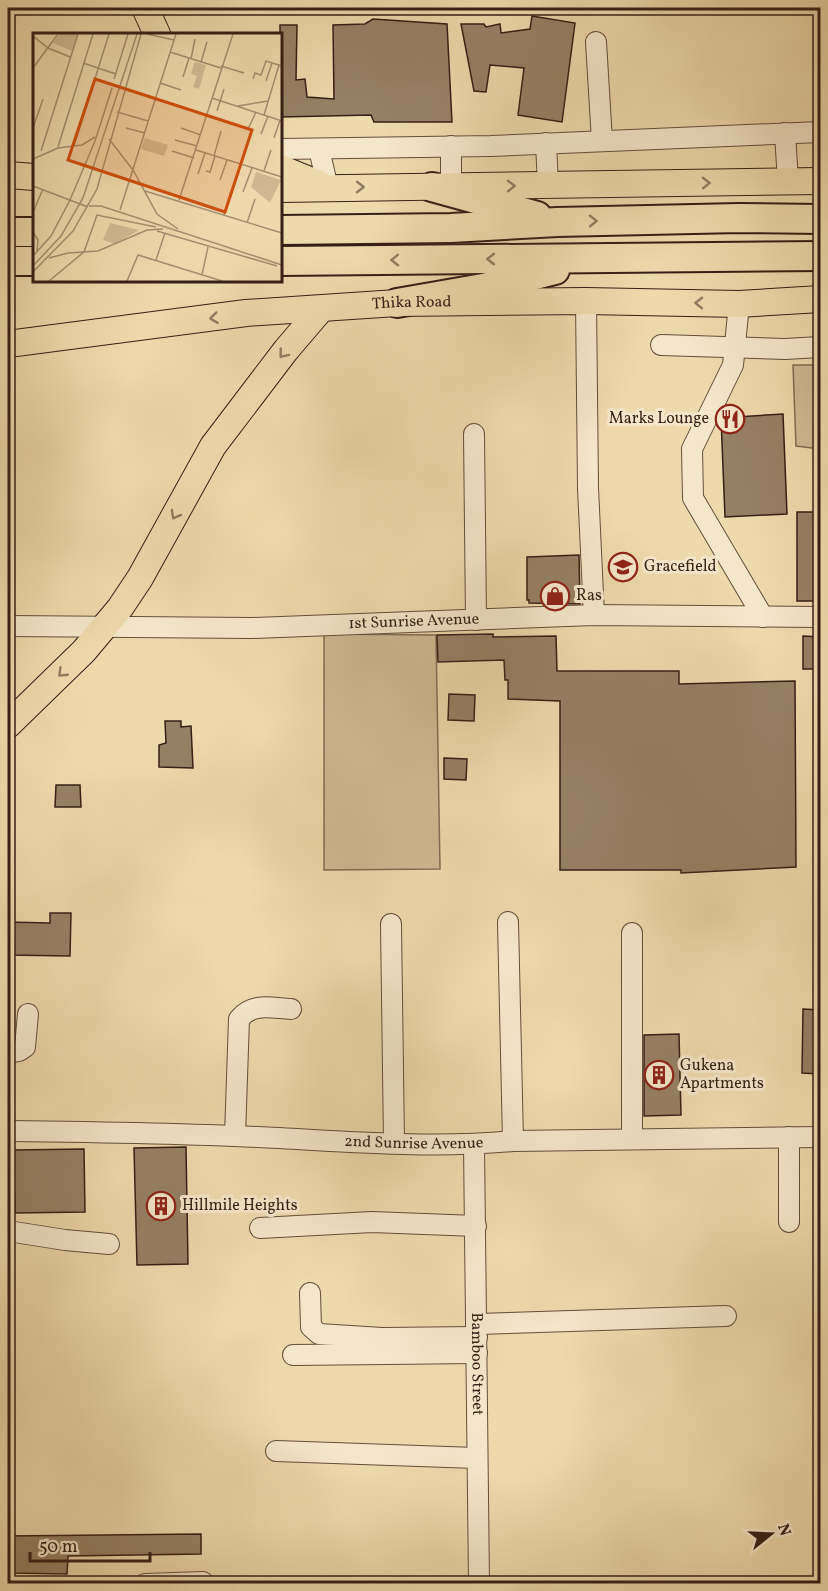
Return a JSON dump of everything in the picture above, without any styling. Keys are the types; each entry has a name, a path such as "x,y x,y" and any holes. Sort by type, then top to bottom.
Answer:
{"highway":[{"path":"442,187 557,222"},
{"path":"739,218 820,199"},
{"path":"282,230 451,228 557,222 739,218 820,219"},
{"path":"8,232 33,232"},
{"path":"282,261 820,256"},
{"path":"738,257 820,277"},
{"path":"398,303 483,288 601,259"},
{"path":"8,261 33,261"}],"main road":[{"path":"145,8 157,33"},
{"path":"282,169 328,188"},
{"path":"8,175 33,177"},
{"path":"282,189 820,181"},
{"name":"Thika Road","path":"8,344 246,313 398,303 586,301 739,303 820,299"},
{"path":"8,725 84,651 106,626 140,578 213,446 286,350 321,309"}],"street":[{"path":"596,42 602,141"},
{"path":"282,149 546,143 820,132"},
{"path":"785,133 788,182"},
{"path":"546,143 548,185"},
{"path":"442,187 451,146"},
{"path":"319,149 328,188"},
{"path":"586,301 588,488 594,615"},
{"path":"739,303 733,365 692,449 693,498 763,617"},
{"path":"661,345 785,349 820,347"},
{"path":"474,434 476,620"},
{"name":"1st Sunrise Avenue","path":"8,626 252,628 594,615 820,617"},
{"path":"508,922 513,1141"},
{"path":"391,924 394,1143"},
{"path":"632,933 632,1139"},
{"path":"236,1136 239,1019 246,1010 257,1007 291,1009"},
{"path":"8,1053 25,1047 28,1014"},
{"name":"2nd Sunrise Avenue","path":"8,1131 177,1132 474,1145 513,1141 820,1137"},
{"path":"789,1137 789,1222"},
{"name":"Bamboo Street","path":"474,1145 479,1584"},
{"path":"260,1228 372,1222 476,1227"},
{"path":"8,1231 109,1244"},
{"path":"310,1293 311,1327 319,1334 382,1338 477,1338"},
{"path":"293,1355 726,1316"},
{"path":"276,1451 476,1458"},
{"path":"145,1584 203,1582"}],"shaded area":[{"path":"793,365 820,365 820,449 796,446"},
{"path":"324,634 436,635 440,869 324,870"}],"building":[{"path":"532,16 575,23 562,122 518,115 524,68 490,65 486,92 474,91 461,24 484,24 486,27 500,24 501,33 530,29"},
{"path":"373,19 447,24 452,122 374,122 371,115 282,117 282,33 280,33 280,25 297,25 296,80 305,79 307,97 334,99 333,25 365,24"},
{"path":"783,414 787,514 725,517 721,418"},
{"path":"797,512 820,512 820,601 797,601"},
{"path":"579,555 580,604 529,603 527,600 527,557"},
{"path":"493,634 493,637 556,636 557,671 679,671 679,684 795,681 796,867 681,873 681,870 560,870 560,701 508,699 508,680 505,680 504,660 438,662 437,635"},
{"path":"803,636 820,637 820,669 803,669"},
{"path":"449,694 475,695 474,721 448,720"},
{"path":"165,721 181,721 181,727 191,726 193,768 159,767 159,745 166,743"},
{"path":"444,758 467,759 466,780 444,779"},
{"path":"56,785 80,785 81,807 55,807"},
{"path":"50,913 71,913 70,956 8,955 8,922 50,923"},
{"path":"803,1009 820,1010 820,1074 802,1073"},
{"name":"Gukena Apartments","path":"679,1034 681,1115 644,1116 644,1035"},
{"name":"Hillmile Heights","path":"186,1147 188,1264 137,1265 134,1148"},
{"path":"84,1149 85,1212 15,1213 13,1150"},
{"path":"201,1534 201,1554 68,1556 67,1574 11,1573 12,1556 8,1557 8,1536"}],"place":[{"name":"Marks Lounge","path":"730,419"},
{"name":"Gracefield","path":"623,567"},
{"name":"Ras","path":"555,596"},
{"name":"Gukena Apartments","path":"659,1075"},
{"name":"Hillmile Heights","path":"161,1206"}]}
